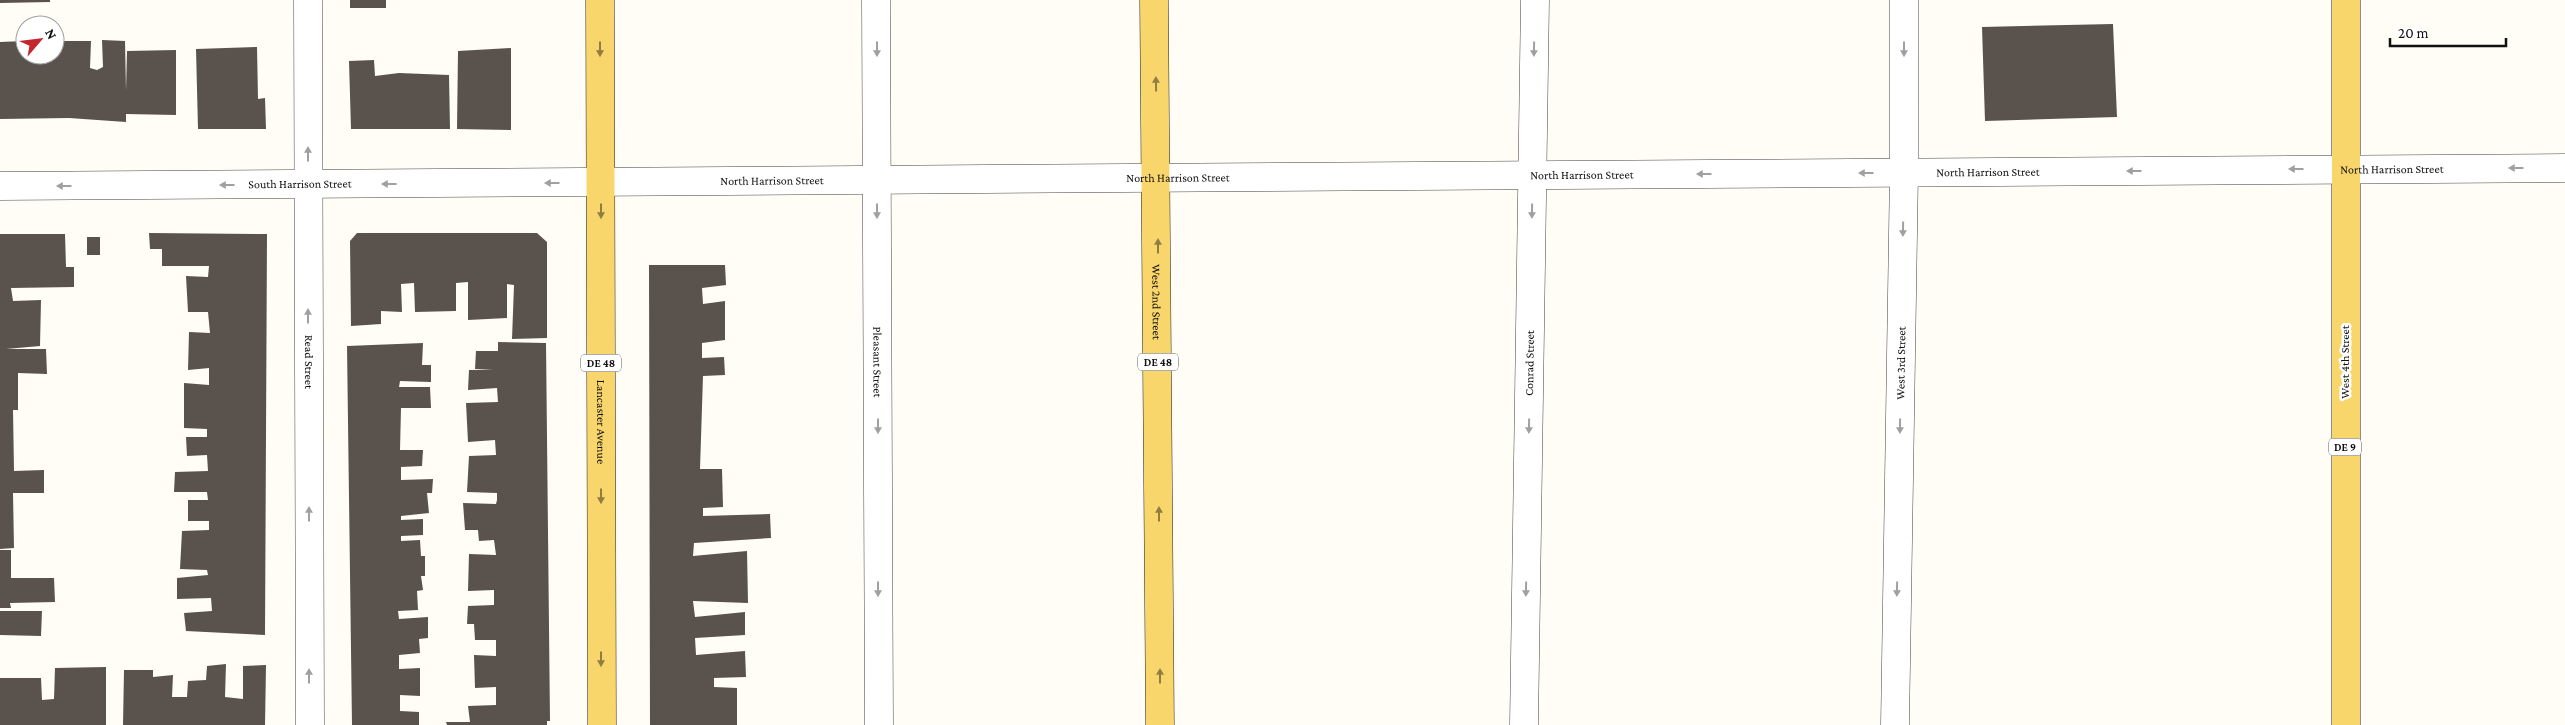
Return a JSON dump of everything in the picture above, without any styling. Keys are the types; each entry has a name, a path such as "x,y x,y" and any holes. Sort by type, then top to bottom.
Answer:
{"main road":[{"name":"Lancaster Avenue","path":"600,0 602,725"},
{"name":"West 2nd Street","path":"1154,0 1157,178 1160,725"},
{"name":"West 4th Street","path":"2346,0 2346,725"}],"street":[{"name":"Read Street","path":"308,0 310,725"},
{"name":"Pleasant Street","path":"876,0 879,725"},
{"name":"Conrad Street","path":"1524,725 1534,0"},
{"name":"West 3rd Street","path":"1895,725 1904,172 1904,0"},
{"name":"North Harrison Street","path":"600,183 2565,168"},
{"name":"South Harrison Street","path":"0,186 600,183"}],"building":[{"path":"0,0 50,0 50,2 0,3"},
{"path":"350,0 386,0 386,8 350,8"},
{"path":"2113,24 2117,117 1985,121 1982,27"},
{"path":"102,40 125,41 126,91 127,51 176,50 176,115 126,114 126,122 69,118 0,119 0,42 15,41 15,65 65,65 65,41 91,41 90,68 97,70 103,67"},
{"path":"257,47 258,99 265,98 266,129 198,129 196,49"},
{"path":"511,48 511,130 457,129 458,51"},
{"path":"374,60 375,76 399,73 449,75 450,129 351,129 349,61"},
{"path":"149,233 267,234 265,635 186,631 184,613 212,611 211,598 177,599 177,578 208,575 207,570 180,569 182,531 209,530 209,521 188,521 188,500 208,500 207,492 174,492 175,472 208,471 207,455 187,456 186,437 207,437 207,429 184,428 184,383 209,385 209,368 188,370 189,332 210,333 208,312 188,312 186,276 208,277 209,266 162,266 162,249 150,249"},
{"path":"357,233 537,233 547,242 547,338 512,339 514,285 507,284 507,318 468,320 468,282 456,283 456,311 415,312 414,283 401,284 402,312 381,311 381,324 351,326 350,241"},
{"path":"0,234 65,234 66,267 74,267 74,287 11,288 13,301 41,300 40,346 6,349 46,349 47,374 18,373 18,410 13,410 14,471 44,470 44,493 13,493 14,548 0,549"},
{"path":"87,237 100,237 100,255 87,255"},
{"path":"649,265 725,265 726,285 702,288 703,304 725,301 725,340 702,343 702,358 724,357 725,375 703,376 700,469 722,469 723,507 703,508 703,516 770,514 771,538 694,543 693,556 747,551 748,603 693,601 695,617 745,612 745,635 695,638 696,655 745,651 746,677 714,678 714,687 737,688 737,725 650,725"},
{"path":"498,342 546,343 550,721 547,721 547,725 447,725 446,722 470,722 468,706 496,705 496,687 475,688 474,655 496,656 496,640 475,640 474,624 467,624 468,606 494,605 494,590 468,591 469,554 496,555 494,540 479,541 478,530 465,530 463,503 496,504 497,500 497,493 467,492 469,456 496,455 495,440 468,442 466,403 498,402 497,388 468,390 469,370 493,370 475,369 476,351 498,351"},
{"path":"423,343 422,365 431,365 431,382 400,381 399,387 430,387 431,408 401,408 400,450 423,450 422,466 401,467 401,480 433,479 432,493 427,493 429,513 401,516 401,520 423,519 423,535 401,536 401,541 420,540 421,556 425,556 425,576 421,576 423,590 417,591 418,610 398,611 399,619 428,617 428,638 419,639 420,653 399,655 399,669 420,668 420,696 400,695 400,711 419,712 419,725 352,725 347,346"},
{"path":"0,550 11,550 11,578 54,578 55,602 10,603 11,608 0,608"},
{"path":"0,611 42,611 41,636 0,635"},
{"path":"226,664 225,697 243,699 243,666 266,665 265,725 123,725 124,670 153,670 153,677 173,675 172,697 187,697 188,681 206,680 207,666"},
{"path":"106,667 106,725 0,725 0,678 41,678 42,700 54,699 55,668"}]}
